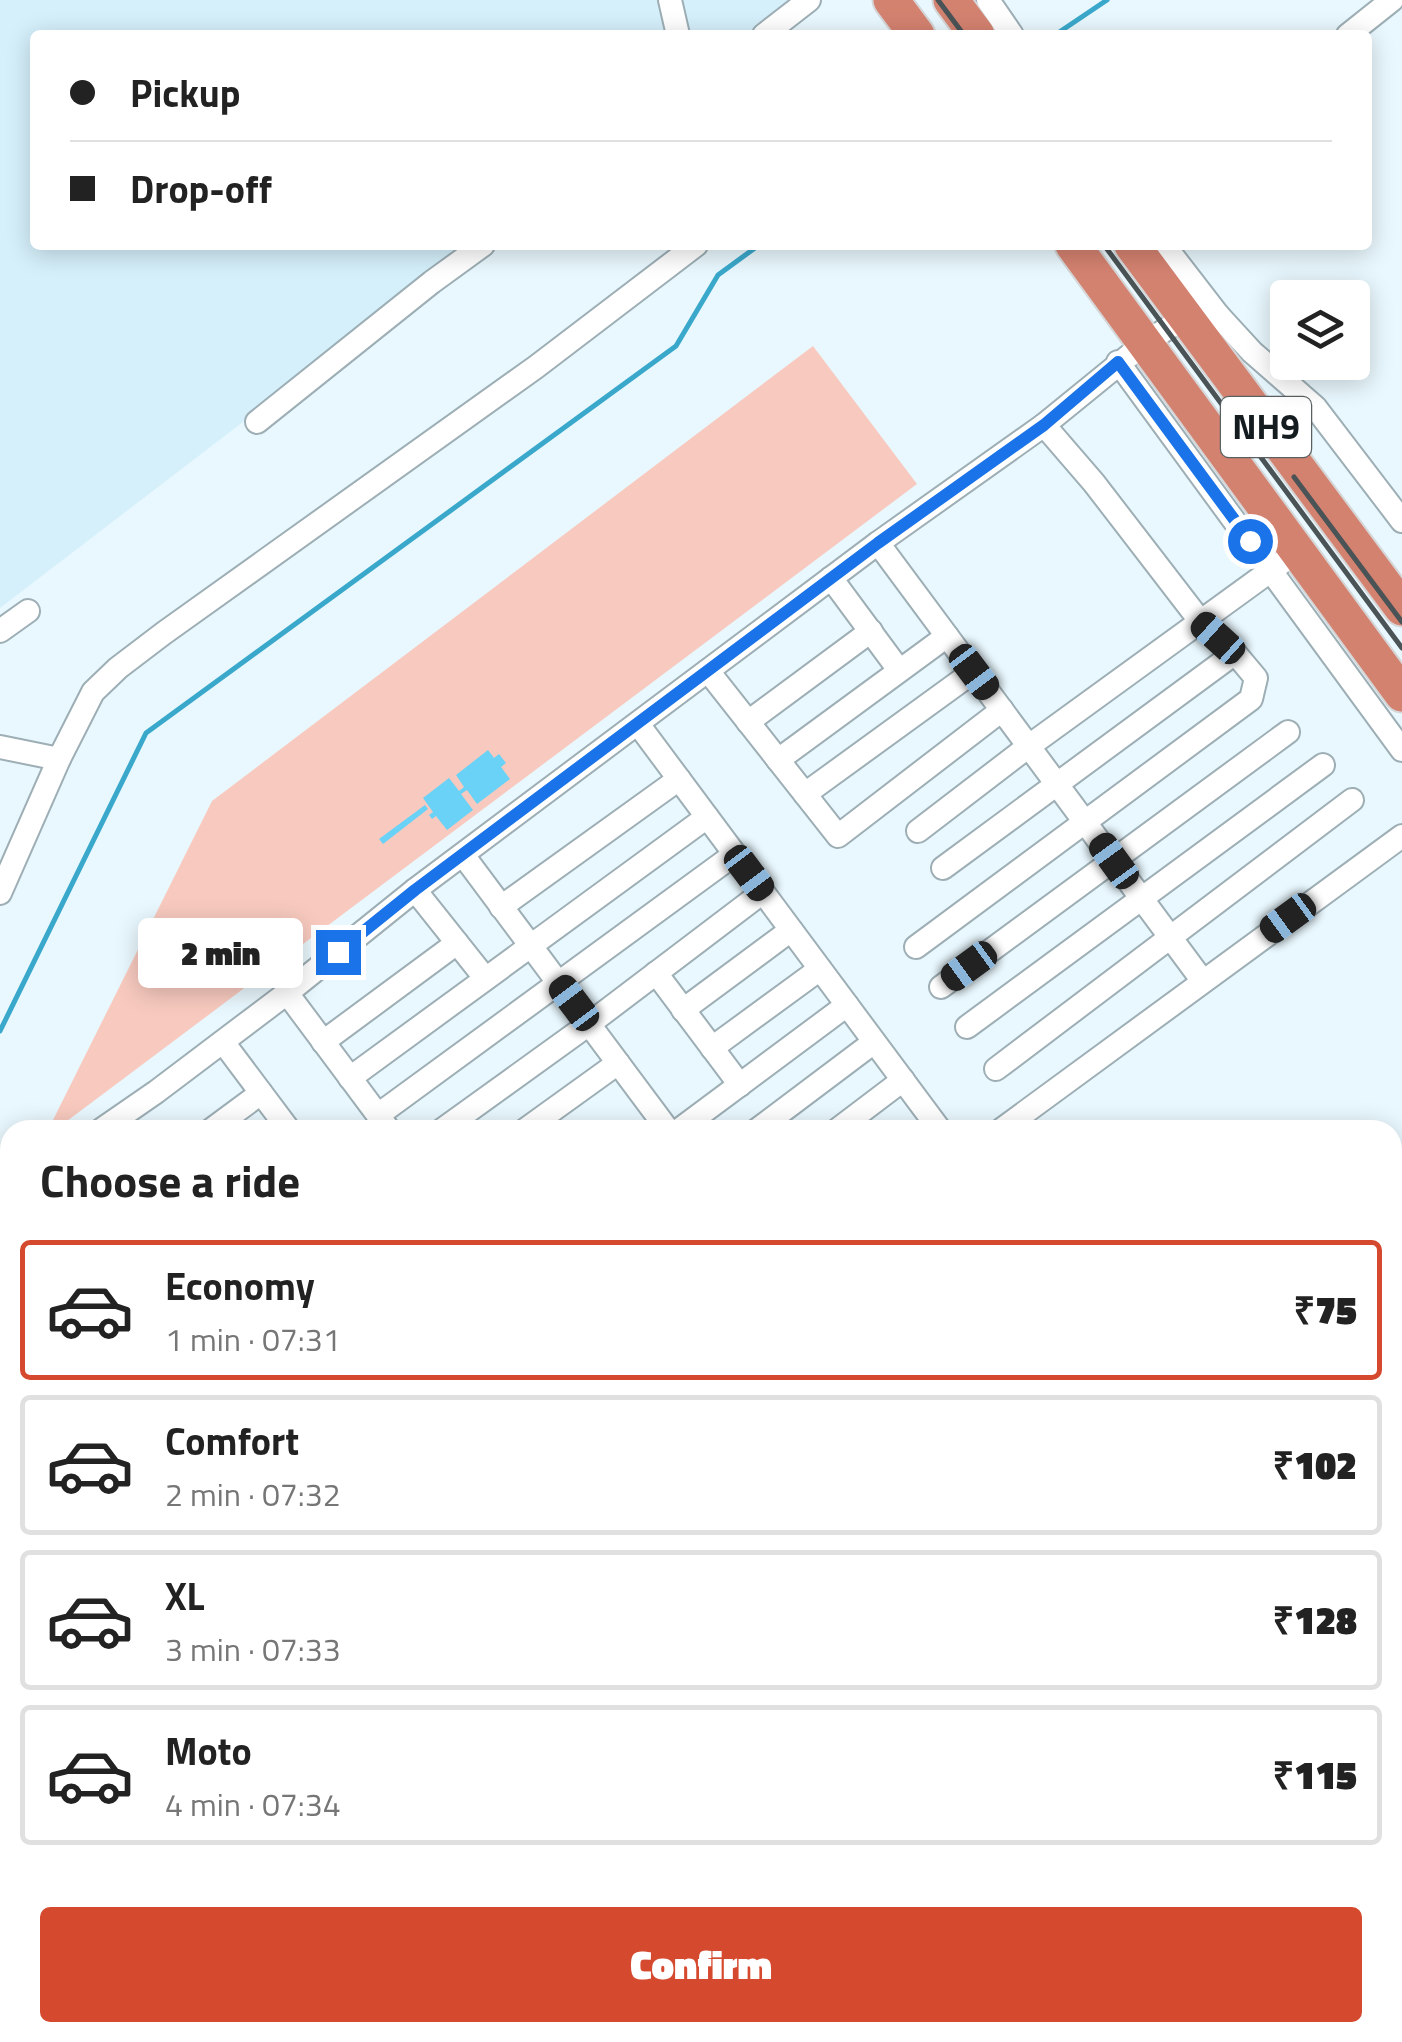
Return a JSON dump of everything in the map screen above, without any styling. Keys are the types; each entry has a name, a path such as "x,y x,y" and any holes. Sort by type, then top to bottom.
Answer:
{"highway":[{"path":"891,0 913,30"},
{"path":"951,0 994,30"},
{"name":"NH9","path":"1076,250 1132,352 1283,561 1402,694"},
{"name":"NH9","path":"1137,250 1202,316 1402,608"}],"street":[{"path":"670,0 677,30"},
{"path":"770,30 809,0"},
{"path":"988,0 999,30"},
{"path":"1354,30 1392,0"},
{"path":"256,422 476,250"},
{"path":"0,893 93,692 118,668 536,368 689,250"},
{"path":"1167,250 1202,316 1252,352 1315,407 1402,521"},
{"path":"121,1120 415,890 878,543 1044,425 1132,352 1202,316"},
{"path":"916,947 1251,700 1256,678 1201,622 1044,425"},
{"path":"878,543 1202,980"},
{"path":"918,831 1283,561 1402,750"},
{"path":"831,578 900,670"},
{"path":"0,631 28,611"},
{"path":"748,722 871,632"},
{"path":"778,760 946,636"},
{"path":"943,868 1234,653"},
{"path":"708,671 838,836 1002,710"},
{"path":"805,794 974,672"},
{"path":"638,724 902,1080 924,1120"},
{"path":"940,988 1288,732"},
{"path":"0,747 59,759"},
{"path":"967,1026 1324,765"},
{"path":"501,907 679,779"},
{"path":"996,1069 1352,800"},
{"path":"350,1078 707,817"},
{"path":"1013,1120 1402,836"},
{"path":"387,1120 558,983 734,854"},
{"path":"463,856 661,1120"},
{"path":"415,890 485,978"},
{"path":"456,1120 763,892"},
{"path":"683,1010 791,930"},
{"path":"323,1042 457,943"},
{"path":"712,1048 820,969"},
{"path":"656,973 740,1085"},
{"path":"287,993 381,1120"},
{"path":"693,1120 847,1005"},
{"path":"222,1042 282,1120"},
{"path":"770,1120 874,1042"},
{"path":"539,1120 618,1063"},
{"path":"850,1120 902,1080"},
{"path":"226,1120 262,1093"}],"shaded area":[{"path":"0,0 794,0 755,30 30,30 30,250 467,250 0,608"},
{"path":"813,346 917,484 68,1120 53,1120 212,801"}],"building":[{"path":"488,750 494,758 499,754 506,763 501,767 510,779 477,804 467,790 461,794 473,810 447,830 436,816 432,819 429,815 433,812 423,798 449,778 459,791 464,787 456,775"},
{"path":"425,805 428,809 383,844 379,839"}],"waterway":[{"path":"1062,30 1107,0"},
{"path":"0,1031 146,733 676,346 718,275 752,250"}],"railway":[{"path":"938,0 960,30"},
{"path":"1108,250 1402,648"},
{"path":"1294,477 1402,622"}],"route":[{"path":"338,952 878,543 1044,425 1118,362 1250,541"}]}
